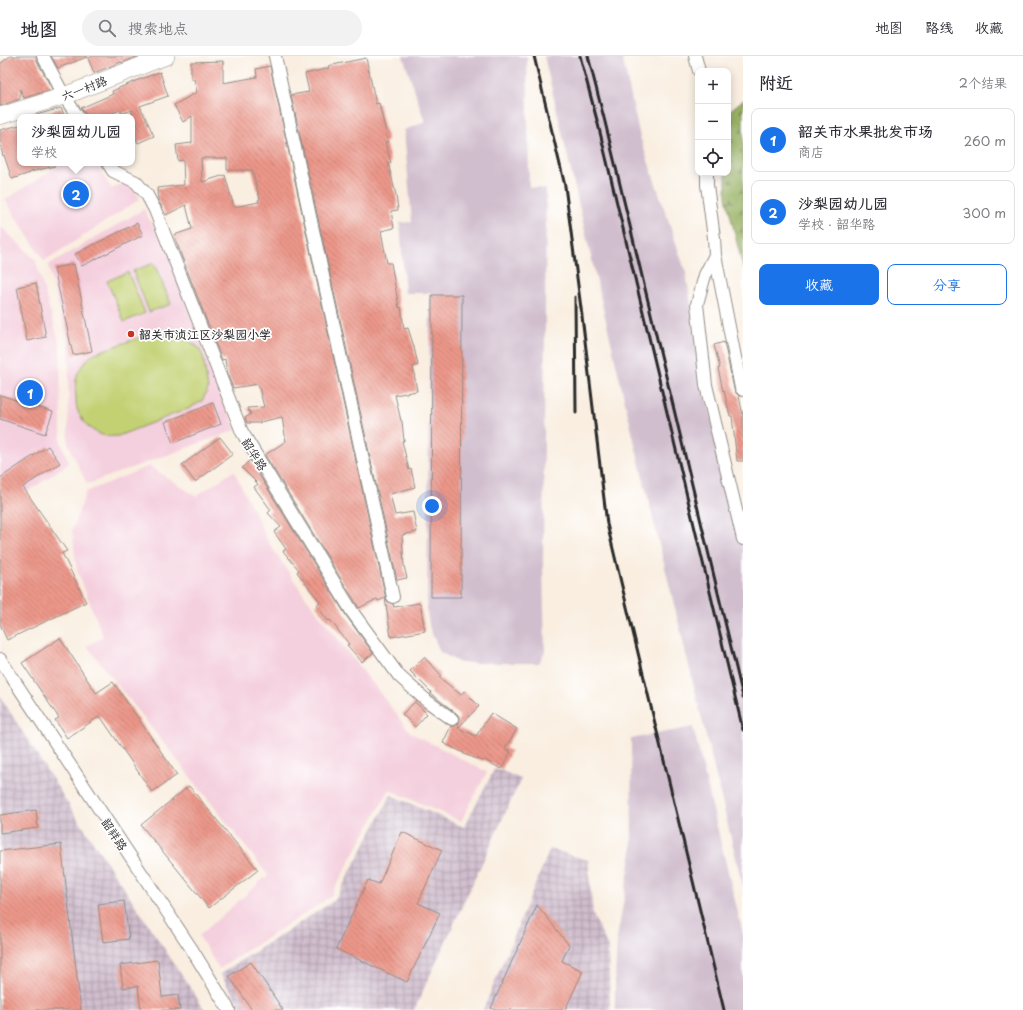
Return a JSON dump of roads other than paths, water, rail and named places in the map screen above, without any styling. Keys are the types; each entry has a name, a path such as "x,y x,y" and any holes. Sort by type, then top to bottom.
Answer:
{"street":[{"path":"43,56 64,96 76,114"},
{"name":"六一村路","path":"0,116 64,96 166,56"},
{"path":"275,56 393,597"},
{"path":"695,56 698,68"},
{"name":"韶华路","path":"111,166 114,170 136,182 155,210 242,432 353,613 399,676 427,701 452,719"},
{"path":"708,176 707,185 714,238 714,255 741,388 743,390"},
{"path":"714,255 705,275 697,304 706,385 743,539"},
{"name":"韶祥路","path":"0,659 187,942 229,1010"}],"railway":[{"path":"534,56 565,186 607,524 724,1010"},
{"path":"580,56 598,124 743,730"},
{"path":"588,56 743,697"},
{"path":"575,297 576,413"}],"place":[{"name":"沙梨园幼儿园","path":"76,194"},
{"name":"韶关市浈江区沙梨园小学","path":"131,334"},
{"name":"韶关市水果批发市场","path":"30,393"}]}
